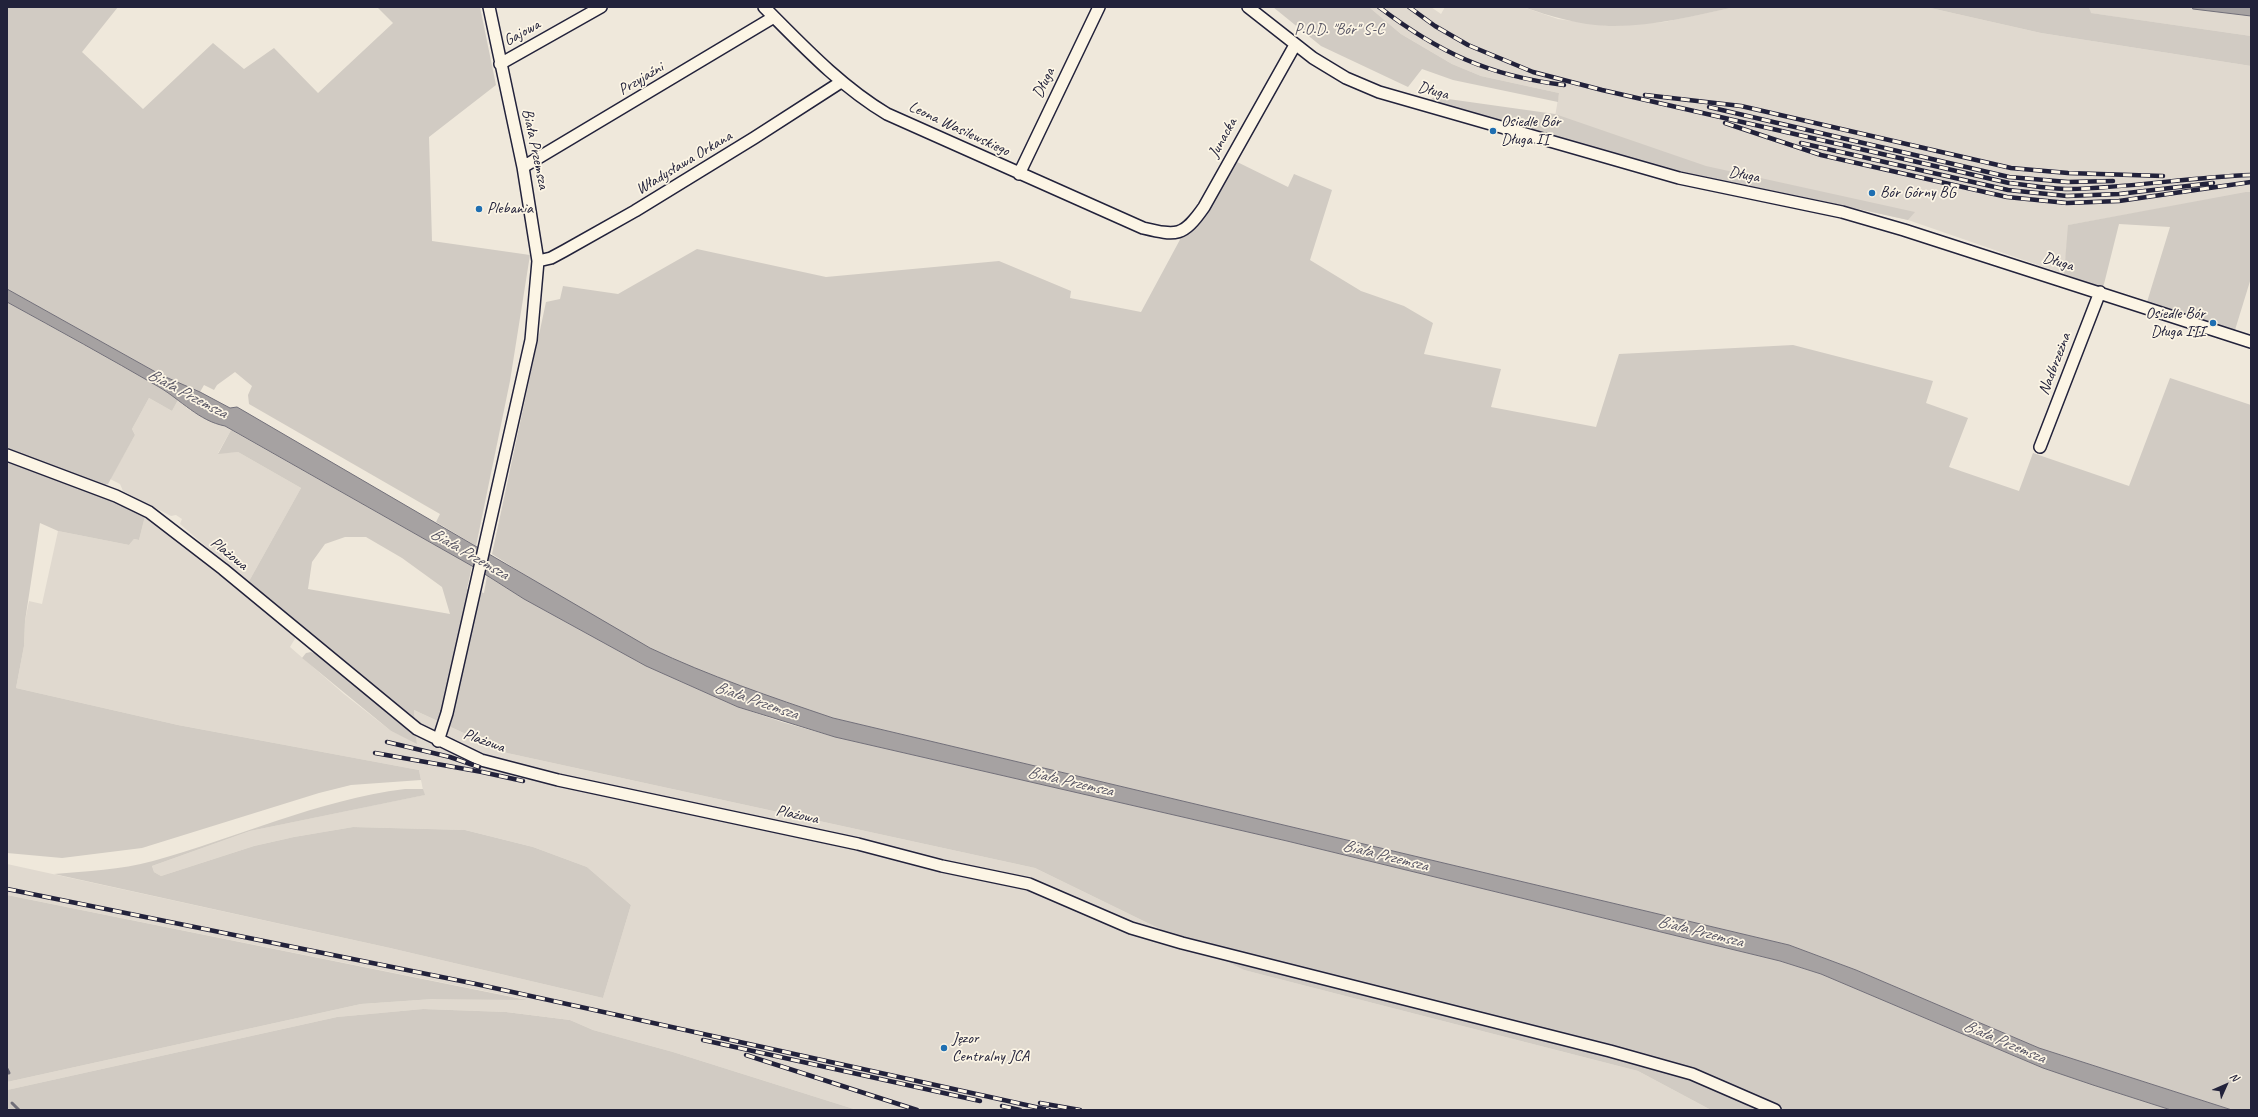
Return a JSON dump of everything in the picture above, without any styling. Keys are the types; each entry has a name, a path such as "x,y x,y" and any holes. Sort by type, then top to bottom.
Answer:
{"street":[{"name":"Biała Przemsza","path":"438,741 447,712 531,340 538,261 523,167 500,64 490,7"},
{"name":"Gajowa","path":"500,64 601,7"},
{"name":"Leona Wasilewskiego","path":"764,7 841,82 867,102 887,114 1143,228 1169,234"},
{"name":"Długa","path":"1019,174 1099,7"},
{"name":"Długa","path":"1248,7 1313,58 1346,78 1379,92 1679,178 1848,214 2100,292 2251,342"},
{"name":"Przyjaźni","path":"523,167 774,17"},
{"name":"Junacka","path":"1169,234 1190,227 1204,207 1295,45"},
{"name":"Władysława Orkana","path":"538,261 551,258 564,252 635,211 767,131 841,82"},
{"name":"Nadbrzeżna","path":"2040,446 2100,292"},
{"name":"Plażowa","path":"7,455 116,496 149,512 218,565 417,729 438,741 481,760 558,780 858,844 942,866 1029,884 1131,928 1182,944 1610,1051 1692,1074 1775,1110"}],"shaded area":[{"path":"1369,7 1431,7 1441,14 1445,7 1523,7 1558,19 1609,26 1664,22 1735,7 1926,7 2041,33 2251,66 2251,192 2069,225 2064,274 1908,220 1678,172 1552,135 1559,93 1481,76 1452,64 1401,34"},
{"path":"2089,7 2251,7 2251,36 2090,13"},
{"path":"149,398 172,411 178,400 188,409 218,425 225,426 231,430 218,453 238,452 301,488 248,583 180,524 182,519 176,515 171,516 123,491 120,484 110,479 135,435 132,429"},
{"path":"145,516 172,532 296,637 290,647 344,694 391,731 417,743 414,710 507,753 1035,868 1244,970 1638,1071 1711,1110 857,1110 673,1052 593,1030 570,1020 506,1012 423,1009 337,1017 7,1090 7,1082 361,1004 433,999 524,999 7,895 7,864 390,948 603,998 631,905 587,867 533,847 465,830 353,827 294,837 254,846 161,876 154,872 152,866 250,831 424,795 419,770 178,725 16,688 24,646 25,621 29,601 42,604 58,531 129,545 134,539 139,540"}],"green space":[{"path":"7,7 118,7 82,52 143,109 213,43 244,69 274,48 318,93 393,23 377,7 480,7 496,85 429,137 432,241 530,255 510,381 476,546 436,522 440,514 249,404 248,395 252,386 235,372 217,385 214,390 204,385 200,392 161,375 7,289"},
{"name":"P.O.D. \"Bór\" S-C","path":"1273,7 1369,7 1401,34 1452,64 1481,76 1559,93 1558,102 1453,80 1422,69 1408,87 1321,46"},
{"path":"1523,7 1735,7 1657,23 1609,26 1576,22"},
{"path":"1926,7 2089,7 2091,13 2251,36 2251,66 2041,33"},
{"path":"1434,97 1555,114 1706,166 1915,212 1908,220 1678,172 1430,100"},
{"path":"1225,156 1288,187 1294,174 1332,190 1310,260 1361,291 1404,306 1433,323 1424,354 1501,369 1491,407 1596,427 1619,354 1793,345 1933,381 1926,403 1968,418 1949,467 2019,491 2033,453 2129,486 2170,378 2251,405 2251,1110 2232,1110 2039,1048 1856,970 1789,945 833,718 727,682 667,656 590,615 492,554 546,302 560,299 563,286 618,294 697,249 826,277 999,261 1071,291 1070,298 1141,312"},
{"path":"2251,192 2251,278 2235,330 2147,302 2170,227 2119,224 2103,288 2064,274 2068,225"},
{"path":"7,302 161,388 178,400 172,411 149,398 132,429 135,435 108,484 101,486 27,468 131,509 145,516 139,540 134,539 129,545 58,531 40,523 25,621 24,646 16,688 178,725 419,770 421,780 351,785 319,793 142,848 62,858 7,853"},
{"path":"231,430 472,566 467,589 484,593 487,576 524,599 646,666 738,707 782,722 835,737 1287,841 1780,961 1821,974 2043,1068 2171,1110 1711,1110 1638,1071 1244,970 1035,868 507,753 414,710 415,722 248,583 301,488 238,452 218,454","holes":["345,537 366,537 402,558 442,587 450,614 308,589 312,562 325,544"]},
{"path":"311,652 320,656 388,713 416,734 417,744 391,731 302,658 306,653"},
{"path":"405,789 423,789 425,795 250,831 152,866 154,872 161,876 254,846 294,837 353,827 465,830 533,847 587,867 631,905 603,998 390,948 54,874 104,870 141,864 184,852 278,820 340,802 372,794"},
{"path":"7,895 527,1000 433,999 361,1004 7,1082"},
{"path":"423,1009 506,1012 570,1020 593,1030 673,1052 857,1110 7,1110 7,1090 337,1017"}],"water":[{"path":"2193,7 2251,7 2251,16 2193,9"},
{"path":"7,289 161,375 200,392 230,408 237,407 650,648 740,686 833,718 1789,945 1856,970 2039,1048 2232,1110 2171,1110 2093,1085 2043,1068 1821,974 1780,961 1287,841 835,737 738,707 646,666 524,599 472,566 225,426 207,420 198,415 159,387 7,302"}],"waterway":[{"path":"7,1069 9,1073"},
{"path":"12,1103 19,1110"}],"railway":[{"path":"1379,7 1422,37 1466,60 1512,75 1564,85"},
{"path":"1409,7 1435,26 1468,45 1533,72 1602,90 2009,183 2046,188 2069,189 2115,187 2251,175"},
{"path":"1645,95 1741,106 2011,168 2068,173 2163,176"},
{"path":"1709,107 2009,177 2068,182 2113,181"},
{"path":"1725,123 1821,155 2007,197 2067,203 2119,201 2251,182"},
{"path":"1801,143 2008,190 2067,196 2119,194 2213,183"},
{"path":"387,742 450,757 479,767"},
{"path":"375,753 482,772 523,781"},
{"path":"7,889 476,984 1049,1110"},
{"path":"703,1040 980,1101"},
{"path":"746,1055 917,1110"},
{"path":"1040,1103 1080,1110"},
{"path":"1002,1106 1020,1110"}],"place":[{"name":"Osiedle Bór Długa II","path":"1493,131"},
{"name":"Bór Górny BG","path":"1872,193"},
{"name":"Plebania","path":"479,209"},
{"name":"Osiedle Bór Długa III","path":"2213,323"},
{"name":"Jęzor Centralny JCA","path":"944,1048"}]}
